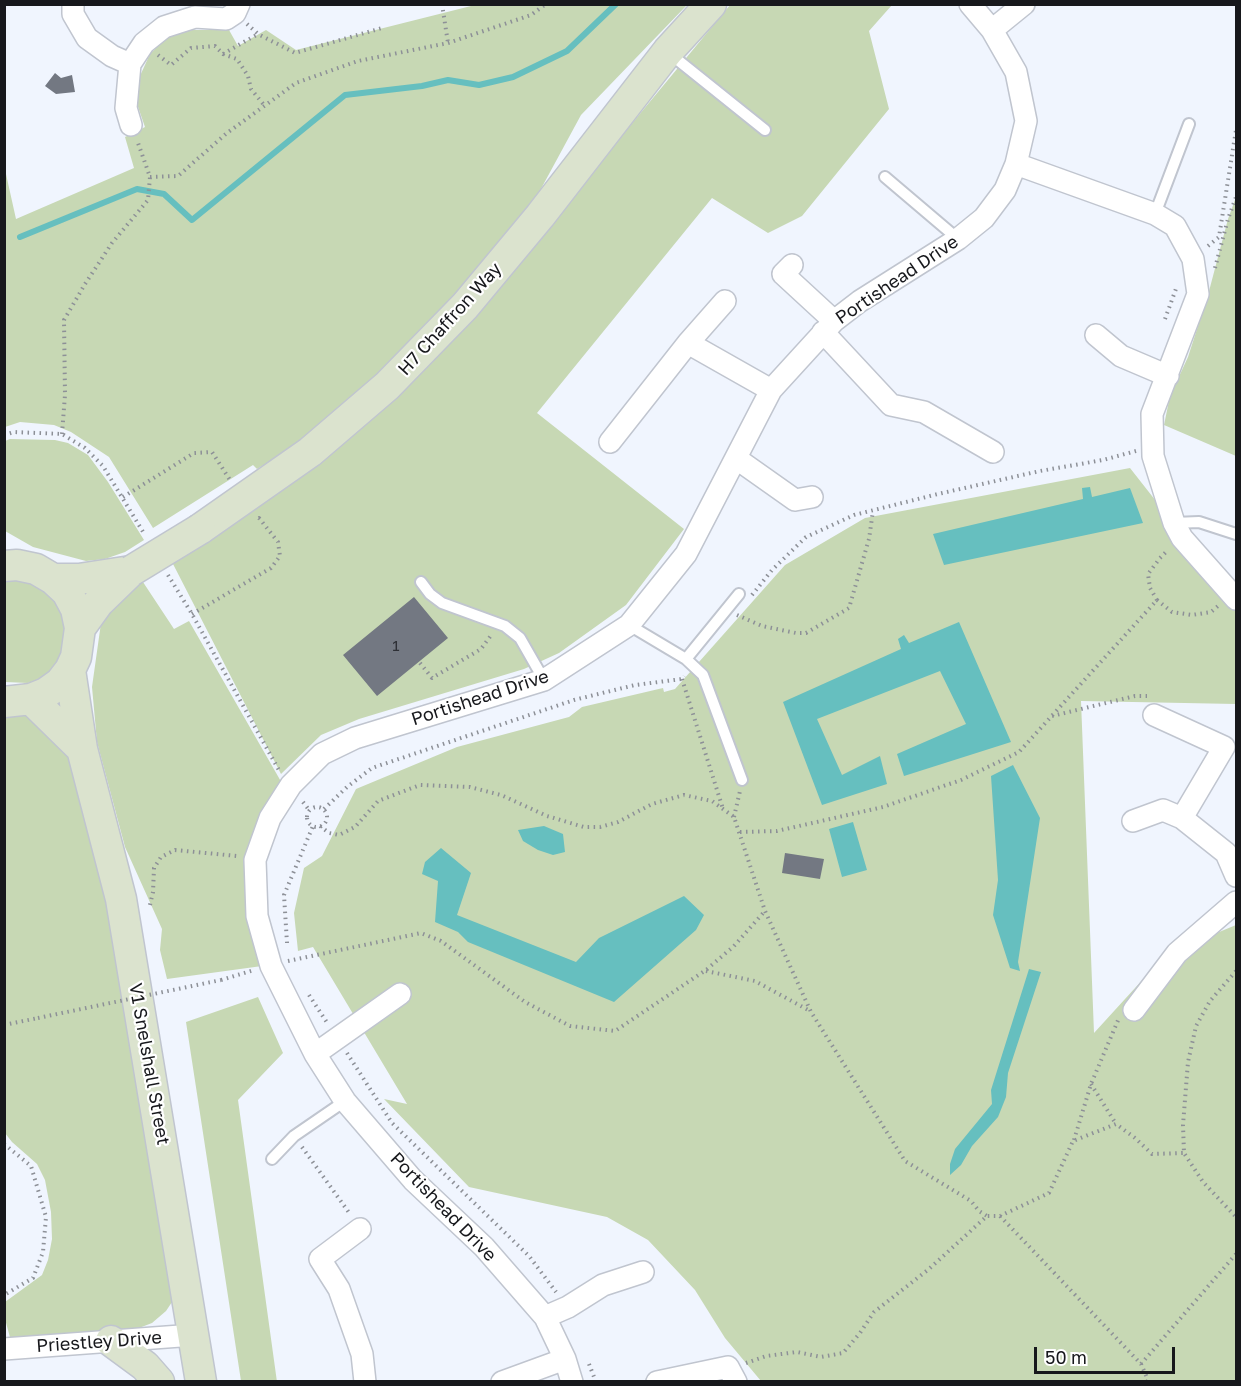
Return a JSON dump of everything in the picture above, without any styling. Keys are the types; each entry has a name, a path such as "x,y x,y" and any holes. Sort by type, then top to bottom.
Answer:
{"street":[{"path":"73,4 73,14 87,38 112,56 130,64"},
{"name":"H7 Chaffron Way","path":"80,628 98,603 131,571 200,529 310,452 387,386 465,306 540,216 668,51 711,4"},
{"name":"Portishead Drive","path":"572,1382 565,1359 545,1317 484,1247 412,1180 345,1101 315,1054 271,966 257,915 255,860 270,819 291,785 322,754 355,738 544,680 629,625 686,554 771,390 829,327 860,301 958,239 984,218 1005,190 1016,164 1026,121 1016,72 992,30 970,4"},
{"path":"992,30 1024,4"},
{"path":"131,125 126,108 130,64 144,43 164,27 195,17 226,19 237,9"},
{"path":"1016,164 1155,214 1175,226 1193,259 1198,294 1152,414 1153,456 1178,530 1234,597"},
{"path":"792,265 783,274 891,405 924,412 993,452"},
{"path":"610,442 724,301"},
{"path":"1097,333 1122,356 1168,376"},
{"path":"688,343 771,390"},
{"path":"737,459 795,500 812,498"},
{"path":"9,562 36,569 53,579 67,592 76,609 80,628 78,650 70,670 60,683 46,693 18,700"},
{"name":"H7 Chaffron Way","path":"53,579 79,579 131,571"},
{"name":"V1 Snelshall Street","path":"70,670 82,749 121,899 201,1382"},
{"path":"18,700 82,749"},
{"path":"1154,715 1224,747 1182,818"},
{"path":"1133,821 1163,810 1182,818 1226,853 1236,876"},
{"path":"1134,1010 1177,953 1236,902"},
{"path":"315,1054 400,994"},
{"path":"360,1229 320,1259 339,1289 362,1354 365,1382"},
{"path":"545,1317 568,1307 603,1285 643,1272"},
{"name":"Priestley Drive","path":"4,1349 194,1335"},
{"path":"111,1341 146,1366 159,1382"},
{"path":"502,1382 565,1359"},
{"path":"657,1382 732,1374"}],"lane":[{"path":"668,51 765,129"},
{"path":"1155,214 1189,124"},
{"path":"885,177 958,239"},
{"path":"1178,530 1199,522 1236,534"},
{"path":"421,582 430,594 442,603 505,626 520,638 544,680"},
{"path":"690,662 745,596"},
{"path":"629,625 690,662 703,675 742,780"},
{"path":"272,1159 294,1136 345,1101"}],"path":[{"path":"442,4 448,43"},
{"path":"62,434 65,395 64,320 112,243 148,200 150,177 178,176 227,133 296,83 358,61 448,43 531,15 546,4"},
{"path":"237,9 258,34 295,53 382,28"},
{"path":"224,54 258,34"},
{"path":"144,43 171,65 190,48 215,46 224,54 237,59 248,76 251,89 264,105"},
{"path":"1163,326 1184,265 1219,237 1236,130"},
{"path":"1214,274 1236,197"},
{"path":"4,435 14,432 62,434 85,448 103,466 150,544"},
{"path":"745,596 806,537 854,515 938,494 1103,460 1140,450"},
{"path":"123,497 194,453 212,453 231,481"},
{"path":"736,615 762,626 806,633 849,608 869,539 873,511"},
{"path":"192,614 271,568 280,556 278,542 259,518"},
{"path":"1178,530 1148,574 1150,588 1157,600 1172,612 1192,615 1211,612 1234,597"},
{"path":"167,574 192,614 281,774 309,810 307,819 313,826 320,826 328,833 339,835 355,827 378,801 420,785 470,787 501,795 547,816 584,827 600,827 618,822 652,804 684,795 712,801 734,817 765,911 811,1012 904,1161 971,1201 979,1211 987,1216 1000,1216 1049,1193 1073,1141 1116,1124"},
{"path":"740,832 777,831 883,807 961,780 1019,752 1157,600"},
{"path":"730,620 743,606"},
{"path":"420,663 432,678 481,649 490,635 505,626"},
{"path":"690,662 682,679 723,809"},
{"path":"324,809 372,768 573,700 634,685 682,679"},
{"path":"734,817 742,780"},
{"path":"309,810 318,806 324,809 327,819 320,826"},
{"path":"294,971 288,961 284,895 313,826"},
{"path":"150,905 154,868 161,857 175,850 225,854 255,860"},
{"path":"288,961 421,933 441,942 525,1002 570,1026 615,1031 706,970 734,946 765,911"},
{"path":"706,970 755,981 811,1012"},
{"path":"1236,971 1210,1001 1197,1026 1188,1062 1184,1125 1184,1153 1203,1182 1236,1217"},
{"path":"4,1024 221,980"},
{"path":"306,990 392,1123 529,1256 568,1307"},
{"path":"1091,1084 1116,1124 1152,1154 1184,1153"},
{"path":"294,1136 360,1229"},
{"path":"4,1144 31,1166 46,1217 43,1252 33,1278 4,1295"},
{"path":"732,1374 741,1365 766,1356 797,1352 821,1357 843,1353 874,1312 928,1269 987,1216"},
{"path":"1000,1216 1142,1364 1147,1382"},
{"path":"1142,1364 1236,1254"},
{"path":"586,1357 596,1382"}],"green space":[{"path":"475,5 687,5 581,115 523,222 430,331 307,439 257,469 253,465 153,528 109,457 71,432 54,425 20,422 5,427 4,165 16,219 134,168 125,137 145,127 136,101 139,78 150,54 167,37 188,30 229,30 238,46 266,30 296,50"},
{"path":"730,5 892,5 869,31 889,109 802,216 768,233 712,198 537,413 684,529 626,605 559,653 524,669 359,719 321,735 281,774 173,564 301,474 537,238"},
{"path":"1236,197 1236,456 1164,425 1170,396 1188,357"},
{"path":"10,439 55,440 68,443 88,455 108,482 144,540 125,552 105,559 86,561 33,547 5,531 5,441"},
{"path":"1130,468 1236,603 1236,704 1081,701 1094,1033 1166,954 1236,925 1236,1381 761,1381 725,1338 695,1290 648,1240 607,1217 469,1187 384,1099 407,1104 313,947 298,951 294,913 304,868 322,856 356,789 457,747 569,717 582,707 663,688 664,692 675,689 785,565 865,518"},
{"path":"4,577 49,585 71,632 58,665 45,677 28,683 5,682"},
{"path":"141,579 174,629 189,621 283,785 260,831 262,966 167,979 160,950 162,929 125,847 97,742 92,687 101,623 118,597"},
{"path":"4,712 32,713 67,741 97,828 174,1299 166,1311 152,1323 139,1328 11,1341 5,1319 5,1302 42,1275 52,1239 51,1212 45,1180 37,1164 5,1133"},
{"path":"258,997 283,1053 238,1100 277,1382 241,1381 186,1022"}],"water":[{"path":"1090,487 1092,497 1130,488 1143,523 944,565 933,534 1083,499 1082,488"},
{"path":"959,622 1011,742 904,776 897,754 966,724 940,671 817,719 842,775 880,756 887,784 822,805 783,702 901,649 898,639 904,635 909,643"},
{"path":"1013,765 1040,818 1018,962 1020,971 1010,968 993,915 998,880 991,776"},
{"path":"853,822 867,870 842,877 829,829"},
{"path":"544,826 563,834 565,852 553,855 538,850 523,841 518,830"},
{"path":"441,848 471,873 457,915 576,962 599,938 684,896 704,915 696,930 614,1002 468,942 458,932 435,922 438,881 422,874 425,862"},
{"path":"1029,969 1041,972 1008,1073 1006,1097 998,1117 972,1146 961,1165 950,1175 950,1164 955,1149 992,1104 991,1090"}],"building":[{"path":"55,73 61,78 72,75 75,92 56,94 45,86"},
{"path":"414,597 448,638 377,696 343,655"},
{"path":"785,853 824,859 820,879 782,873"}],"waterway":[{"path":"20,237 137,189 164,194 192,220 345,95 422,86 448,80 479,85 513,77 567,51 616,4"}]}
